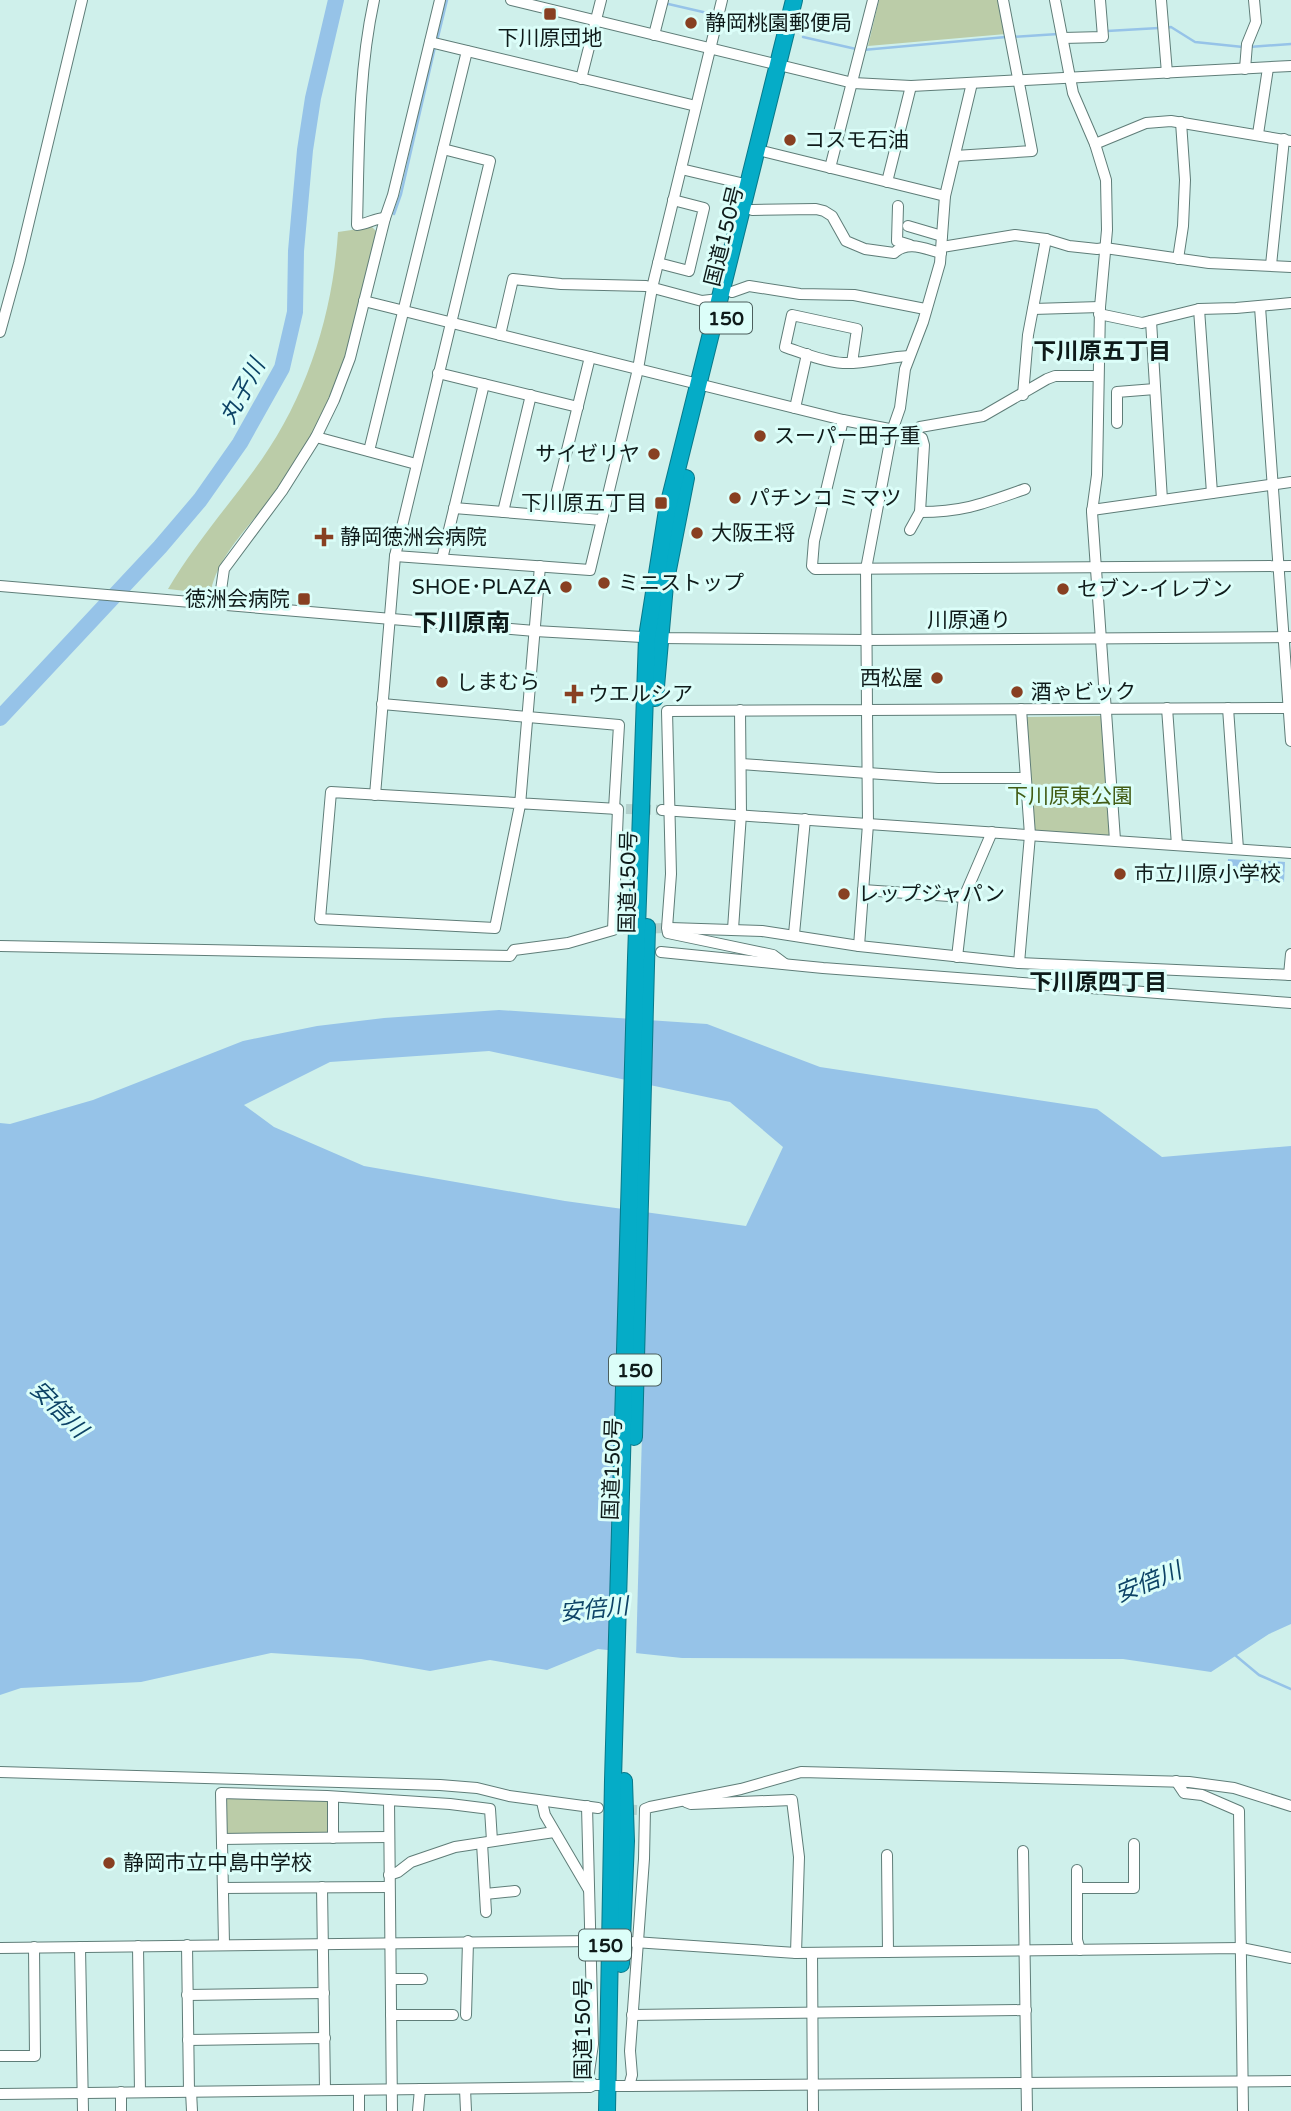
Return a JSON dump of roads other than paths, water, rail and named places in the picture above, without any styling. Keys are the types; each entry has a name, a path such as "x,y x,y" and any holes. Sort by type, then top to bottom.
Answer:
{"highway":[{"name":"国道150号","path":"725,296 752,210 766,152 794,0"},
{"name":"国道150号","path":"609,2111 648,956 654,638 703,386 749,185 803,0"},
{"name":"国道150号","path":"609,2111 605,1917 619,1780"}],"street":[{"path":"0,332 19,264 82,0"},
{"path":"374,0 365,40 361,90 357,225 385,218"},
{"path":"219,604 224,569 282,491 316,438 350,358 440,0"},
{"path":"511,0 539,3 596,21 853,83 911,86 1291,66"},
{"path":"581,79 601,0"},
{"path":"654,35 663,0"},
{"path":"395,556 590,570 638,369 652,288 722,0"},
{"path":"830,168 873,0"},
{"path":"955,156 1032,151 1003,0"},
{"path":"1055,0 1070,77 1080,112 1095,144 1105,180 1107,230 1097,376 1097,475 1092,510 1115,840"},
{"path":"1063,38 1103,37 1100,0"},
{"path":"1161,0 1167,73"},
{"path":"1245,69 1247,48 1256,22 1254,0"},
{"path":"430,42 696,106"},
{"path":"369,451 467,51"},
{"path":"1258,134 1268,68"},
{"path":"859,946 868,824 866,569 909,356 923,322 942,245 945,196 972,83"},
{"path":"887,182 911,86"},
{"path":"1095,144 1146,123 1181,122 1287,140 1271,265"},
{"path":"1178,259 1185,180 1181,122"},
{"path":"375,795 395,556 490,160 443,149"},
{"path":"766,152 945,196"},
{"path":"681,169 749,185"},
{"path":"658,264 690,271 704,208 673,200"},
{"path":"898,206 897,241 910,245"},
{"path":"752,210 816,209 832,216 846,241 853,245 894,253 910,245 942,245 1015,235 1069,246 1105,248 1209,263 1291,267"},
{"path":"908,226 942,245"},
{"path":"1023,394 1024,368 1046,240"},
{"path":"500,335 513,279 561,284 633,285 702,301 725,296 749,286 800,294 854,295 925,309"},
{"path":"364,301 843,420 915,434 922,438 924,445 920,512 910,530"},
{"path":"1033,309 1100,310 1142,323 1199,309 1291,303"},
{"path":"1260,307 1279,566 1287,637 1291,741"},
{"path":"1199,309 1212,493"},
{"path":"852,363 856,329 792,314 785,347 842,363 852,363 909,356"},
{"path":"1151,321 1162,500"},
{"path":"795,408 807,354"},
{"path":"551,515 590,357"},
{"path":"438,373 578,407"},
{"path":"915,434 920,427 983,415 1055,376 1097,376"},
{"path":"442,559 485,384"},
{"path":"1117,422 1117,392 1155,389"},
{"path":"503,512 531,396"},
{"path":"843,420 814,541 812,566 815,569 1291,566"},
{"path":"316,438 416,464"},
{"path":"1092,510 1291,482"},
{"path":"920,512 959,511 1025,489"},
{"path":"454,508 602,520"},
{"path":"540,566 520,805 495,928 320,919 331,793 520,805 620,809"},
{"name":"川原通り","path":"0,586 535,631 654,638 866,640 1287,637"},
{"path":"0,946 510,956 514,950 568,943 618,930 619,725 382,704"},
{"path":"785,964 772,956 668,933 665,928 671,874 665,810 667,711 1289,707"},
{"path":"1167,708 1177,845"},
{"path":"1228,708 1238,849"},
{"path":"1019,963 1030,835 1021,709"},
{"path":"733,929 741,814 740,710"},
{"path":"741,764 938,778 1025,778"},
{"path":"665,810 1291,853"},
{"path":"793,934 805,819"},
{"path":"957,957 964,897 992,832"},
{"path":"863,890 964,897"},
{"path":"665,928 733,929 793,934 859,946 1019,963 1290,975 1291,954"},
{"path":"648,956 1291,1003"},
{"path":"0,1772 440,1785 477,1788 542,1802 593,1807 589,1890 593,2044 588,2079 610,2085 632,2075 630,2051 635,1942 646,1827 641,1810 741,1789 801,1772 1176,1781 1234,1788 1291,1806"},
{"path":"1176,1781 1184,1793 1202,1795 1239,1811 1244,2111"},
{"path":"223,1944 221,1793 389,1800 490,1809 486,1912"},
{"path":"333,1798 333,1838"},
{"path":"389,1800 392,2111"},
{"path":"680,1800 691,1804 792,1800 799,1857 796,1953"},
{"path":"542,1802 554,1832 589,1890"},
{"path":"223,1888 321,1887 389,1881 422,1859 456,1847 554,1832"},
{"path":"222,1839 389,1837"},
{"path":"1077,1888 1134,1888 1134,1844"},
{"path":"1023,1851 1027,2111"},
{"path":"887,1855 888,1952"},
{"path":"1077,1870 1080,1950"},
{"path":"321,1887 325,2090"},
{"path":"485,1894 515,1891"},
{"path":"466,2015 468,1941"},
{"path":"0,1948 592,1941"},
{"path":"635,1942 796,1953 1241,1948 1291,1958"},
{"path":"187,1945 191,2111"},
{"path":"138,1946 140,2092"},
{"path":"0,2056 35,2056 34,1947"},
{"path":"80,1947 83,2111"},
{"path":"811,1953 813,2111"},
{"path":"391,1979 422,1979"},
{"path":"187,1994 324,1993"},
{"path":"632,2015 1026,2010"},
{"path":"391,2015 453,2015"},
{"path":"188,2040 325,2038"},
{"path":"0,2094 610,2085 1291,2081"},
{"path":"418,2111 420,2089"},
{"path":"465,2089 466,2111"},
{"path":"359,2090 359,2111"},
{"path":"121,2092 121,2111"}],"water":[{"path":"1228,859 1245,860 1246,871 1227,870"},
{"path":"1254,860 1285,862 1284,882 1252,880"},
{"name":"安倍川","path":"499,1010 707,1024 820,1067 1097,1109 1162,1157 1291,1146 1291,1624 1269,1634 1211,1672 1123,1659 682,1658 598,1649 547,1670 490,1660 430,1671 361,1659 271,1653 141,1682 21,1688 0,1695 0,1123 10,1124 93,1100 243,1041 317,1026 384,1018","holes":["489,1051 730,1102 783,1147 746,1226 565,1201 364,1166 274,1127 244,1105 330,1062"]}],"waterway":[{"name":"丸子川","path":"0,718 160,547 200,500 240,443 282,368 295,312 296,251 305,150 313,98 336,0"},
{"path":"437,41 447,0"},
{"path":"664,3 716,15"},
{"path":"722,17 777,30"},
{"path":"1166,28 1171,27 1195,42 1243,47"},
{"path":"1107,31 1159,28"},
{"path":"1012,37 1058,34"},
{"path":"803,37 856,49"},
{"path":"863,50 1006,37"},
{"path":"1249,47 1291,44"},
{"path":"394,214 435,47"},
{"path":"1235,1655 1259,1675 1291,1689"}],"tunnel":[{"path":"626,809 662,810"},
{"path":"623,930 663,928"},
{"path":"618,1809 637,1810"}],"place":[{"name":"下川原団地","path":"550,14"},
{"name":"静岡桃園郵便局","path":"691,23"},
{"name":"コスモ石油","path":"790,140"},
{"name":"スーパー田子重","path":"760,436"},
{"name":"サイゼリヤ","path":"654,454"},
{"name":"パチンコ ミマツ","path":"735,498"},
{"name":"下川原五丁目","path":"661,503"},
{"name":"大阪王将","path":"697,533"},
{"name":"静岡徳洲会病院","path":"324,537"},
{"name":"ミニストップ","path":"604,583"},
{"name":"SHOE･PLAZA","path":"566,587"},
{"name":"セブン-イレブン","path":"1063,589"},
{"name":"徳洲会病院","path":"304,599"},
{"name":"西松屋","path":"937,678"},
{"name":"しまむら","path":"442,682"},
{"name":"酒ゃビック","path":"1017,692"},
{"name":"ウエルシア","path":"574,694"},
{"name":"市立川原小学校","path":"1120,874"},
{"name":"レップジャパン","path":"844,894"},
{"name":"静岡市立中島中学校","path":"109,1863"}],"district":[{"name":"下川原五丁目","path":"1102,351"},
{"name":"下川原南","path":"462,623"},
{"name":"下川原四丁目","path":"1098,982"}],"park label":[{"name":"下川原東公園","path":"1070,796"}]}
